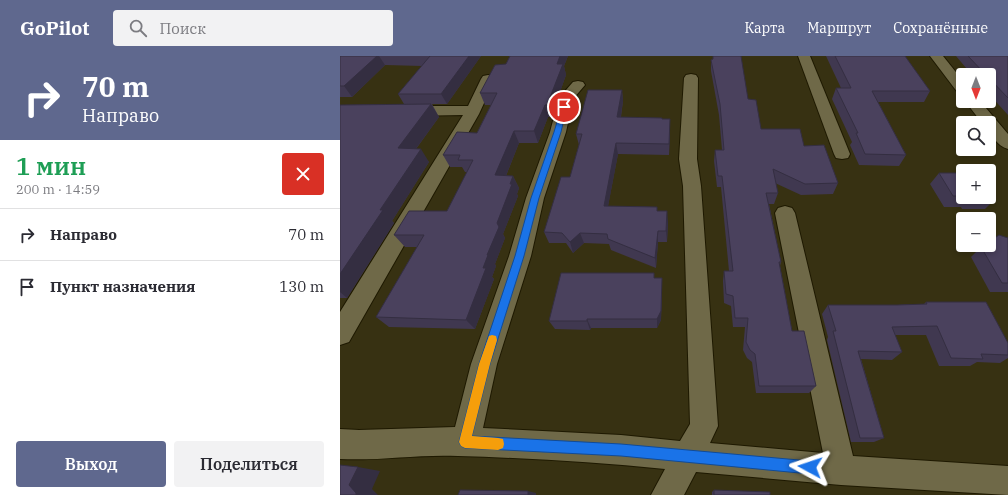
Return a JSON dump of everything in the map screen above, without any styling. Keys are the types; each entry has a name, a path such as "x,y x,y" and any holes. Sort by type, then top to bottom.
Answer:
{"street":[{"path":"804,56 842,154"},
{"path":"936,56 956,81"},
{"path":"667,495 704,426 692,186 688,159 691,78"},
{"path":"340,334 473,110 488,79"},
{"path":"465,442 484,364 520,256 535,198 558,132 566,98 578,85"},
{"path":"978,108 1008,144"},
{"path":"394,111 473,110"},
{"path":"785,213 841,470"},
{"path":"340,444 359,445 465,442 621,450 841,470 1008,481"}],"building":[{"path":"340,56 377,56 344,86 340,86"},
{"path":"430,56 469,56 441,94 398,94"},
{"path":"510,56 560,56 557,64 563,64 547,105 545,105 534,131 514,131 495,175 513,176 510,184 512,184 497,223 499,227 483,268 486,268 466,320 376,317 424,235 394,235 409,211 447,211 473,160 458,160 460,155 443,155 457,132 477,133 497,93 480,93 495,65 506,64"},
{"path":"713,56 741,56 748,99 756,100 761,129 800,129 804,146 824,145 838,183 805,184 773,169 778,193 766,193 781,262 779,262 792,331 804,331 816,386 759,386 755,354 750,350 746,342 748,318 735,318 733,296 726,294 724,271 733,271 722,176 718,176 715,150 724,150 720,104 711,60 713,59"},
{"path":"835,56 905,56 930,91 872,91 906,155 865,154 856,133 858,133 836,88 851,88"},
{"path":"968,56 1008,56 1008,98 996,85 996,68 979,68"},
{"path":"588,90 622,90 617,117 670,119 669,144 616,143 604,206 657,207 657,211 667,211 666,231 658,231 655,258 608,239 607,234 580,233 570,242 562,233 544,232 561,177 570,177 582,134 576,134"},
{"path":"431,104 398,148 421,149 380,210 383,210 340,274 340,105"},
{"path":"939,173 956,173 956,196 953,196"},
{"path":"999,235 1008,238 1008,283 1002,283 984,252 996,252 996,237"},
{"path":"561,273 654,273 654,278 662,278 661,311 657,319 587,319 587,321 549,321"},
{"path":"926,302 986,302 1008,343 1008,355 981,354 983,359 951,358 937,326 892,327 902,352 858,351 884,438 860,438 833,331 836,331 828,305 927,304"},
{"path":"340,465 358,467 349,485 356,495 340,495"},
{"path":"460,490 528,491 528,495 458,495"},
{"path":"714,490 770,492 770,495 714,495"}],"slow traffic":[{"path":"492,340 484,364 465,442 498,444"}],"route":[{"path":"564,107 558,132 535,198 520,256 484,364 465,442 621,450 810,467"}]}
